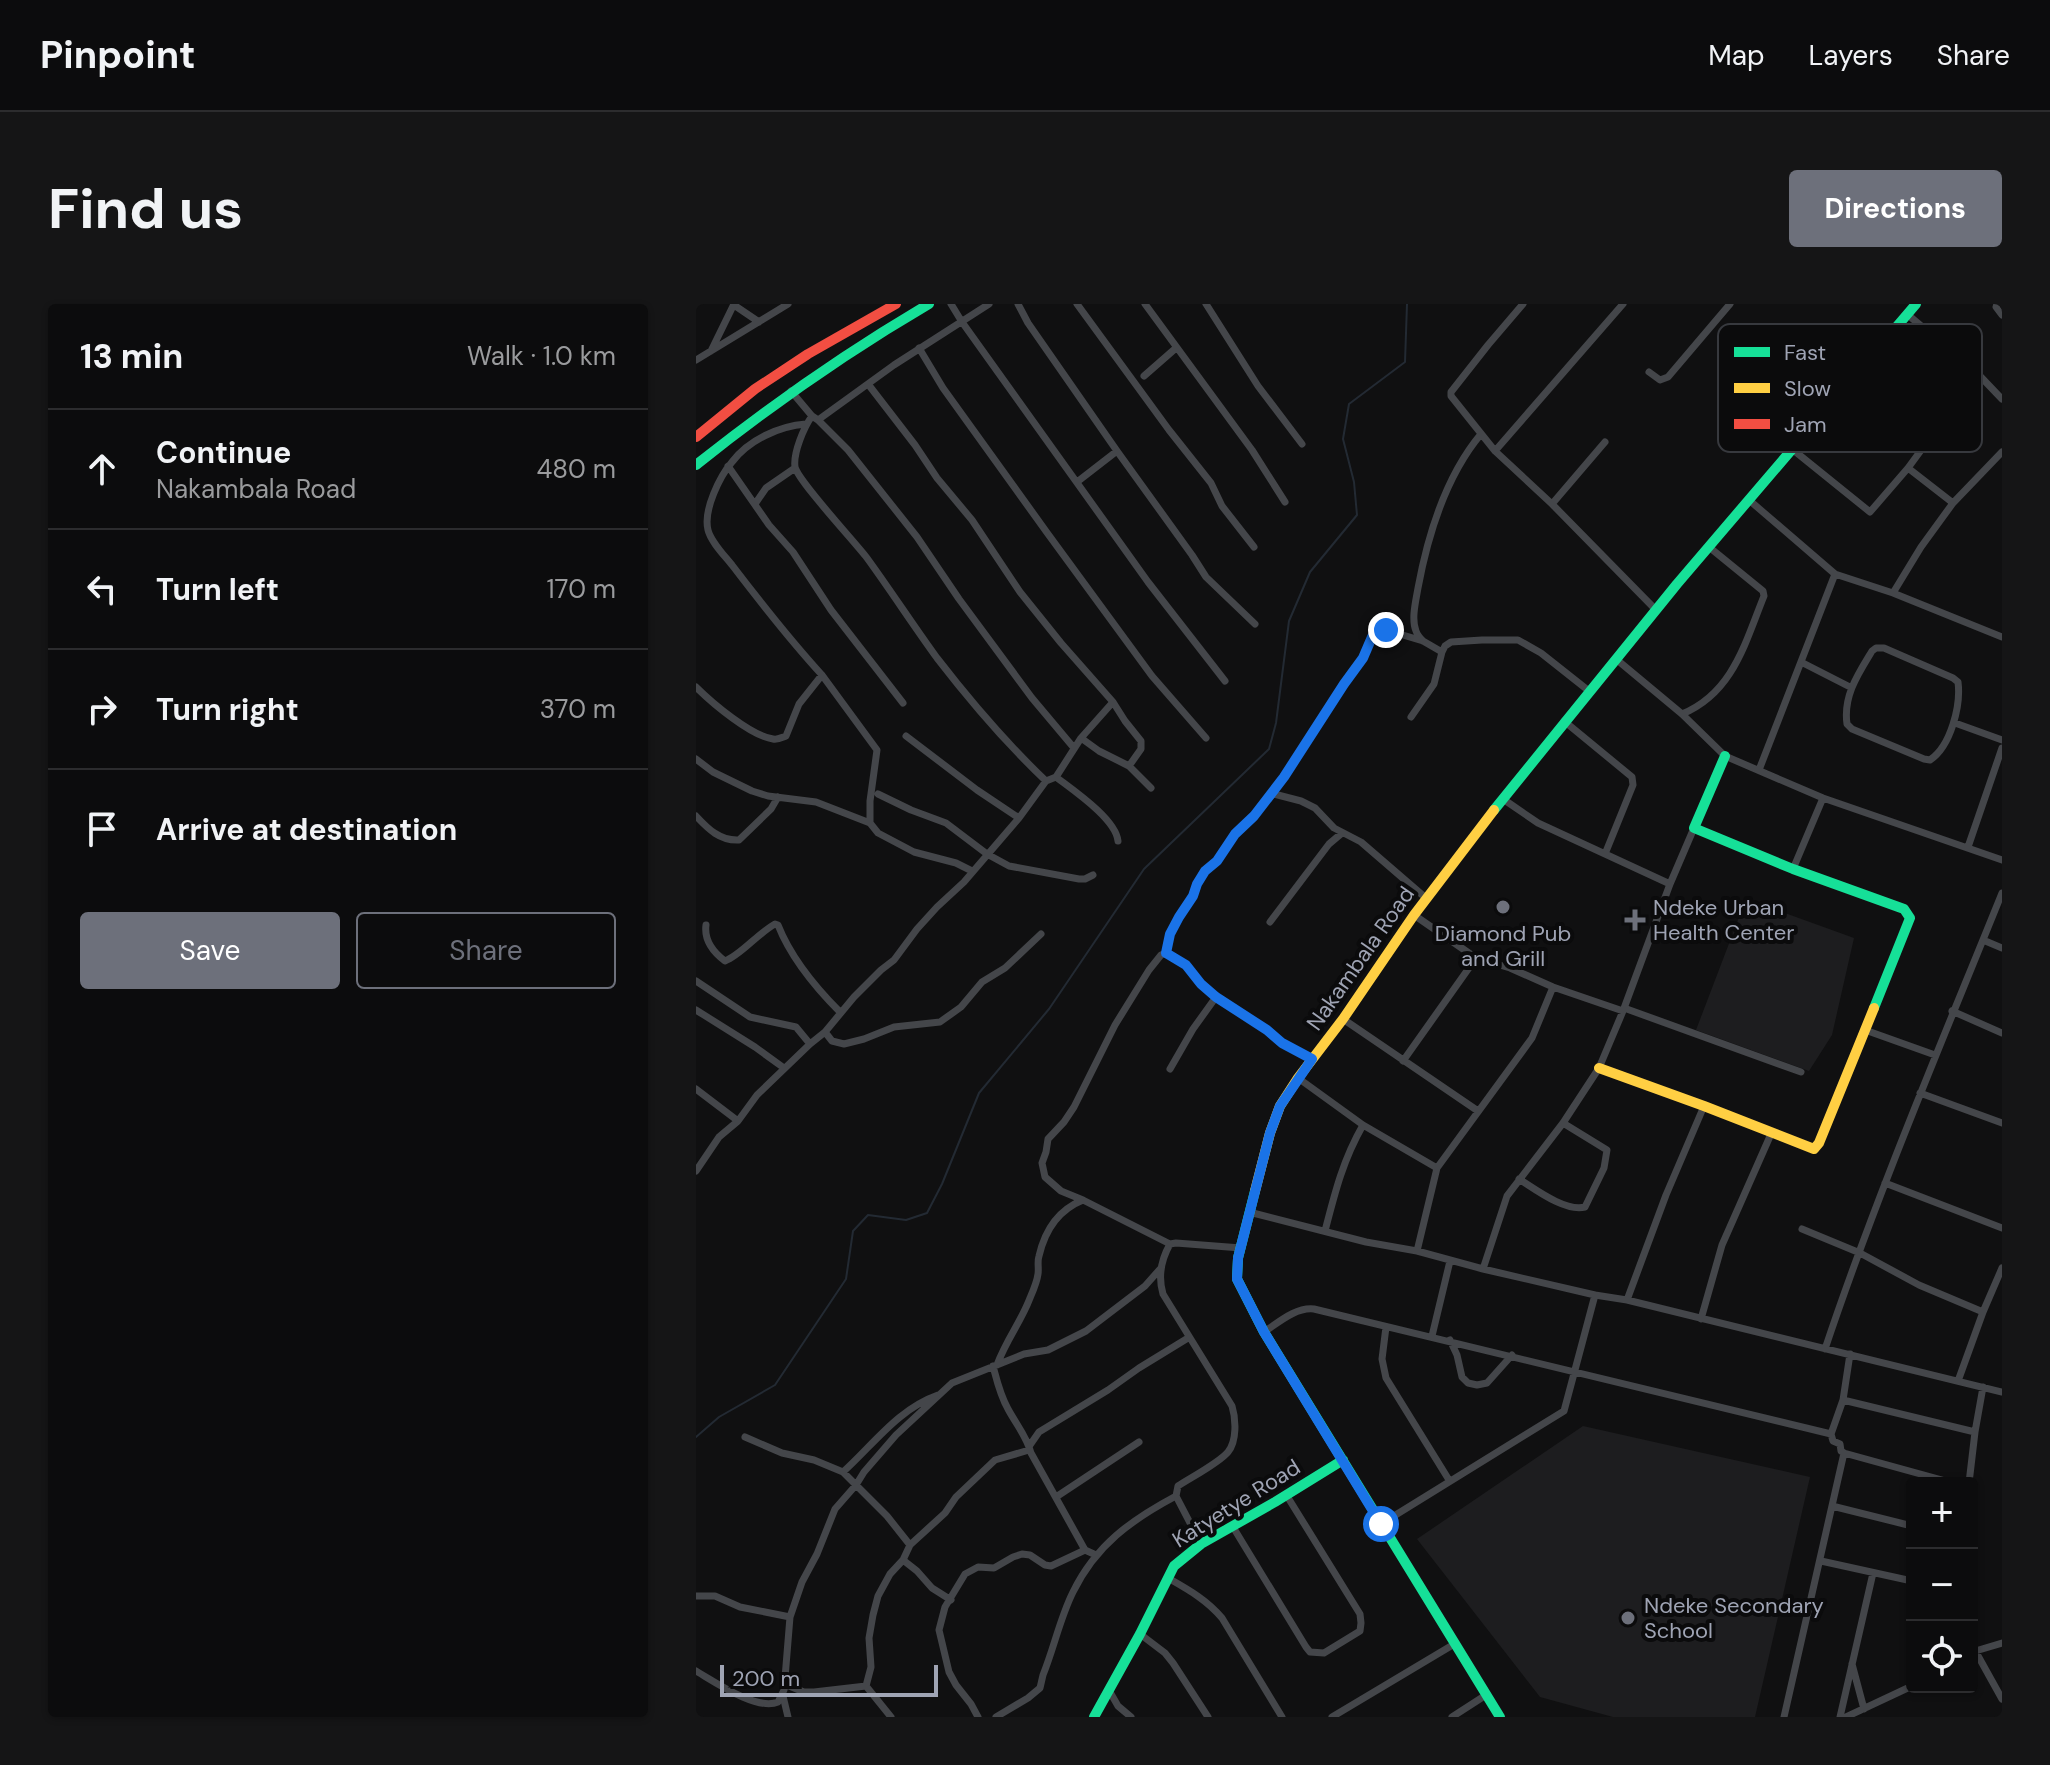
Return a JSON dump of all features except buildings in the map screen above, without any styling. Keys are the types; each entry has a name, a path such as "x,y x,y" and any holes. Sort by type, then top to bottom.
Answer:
{"main road":[{"path":"696,465 791,391 845,354 929,304"},
{"name":"Nakambala Road","path":"1898,324 1916,304"},
{"path":"696,437 755,389 892,305"},
{"name":"Nakambala Road","path":"1500,1717 1264,1332 1237,1279 1236,1269 1249,1212 1270,1133 1280,1106 1298,1078 1343,1019 1414,915 1564,721 1789,452"},
{"path":"1599,1068 1814,1149 1865,1030 1910,918 1904,909 1793,869 1694,828 1725,756"},
{"name":"Katyetye Road","path":"1094,1717 1110,1692 1174,1566 1201,1544 1287,1496 1343,1460"}],"street":[{"path":"710,353 734,304 759,322"},
{"path":"951,304 1148,582 1225,681"},
{"path":"870,823 877,750 822,675 768,613 709,534 707,523 715,490 728,466 740,453 774,431 806,424 989,304"},
{"path":"1018,304 1028,323 1206,577 1255,624"},
{"path":"1077,304 1211,483 1222,506 1254,547"},
{"path":"1145,304 1252,450 1285,502"},
{"path":"1206,304 1258,386 1302,444"},
{"path":"1523,304 1451,392 1453,400 1495,451 1656,610"},
{"path":"1495,451 1623,304"},
{"path":"1649,372 1660,380 1668,377 1730,304"},
{"path":"1997,304 2002,315"},
{"path":"696,360 785,305"},
{"path":"1907,314 1919,324"},
{"path":"919,348 943,388 1152,676 1206,738"},
{"path":"1144,376 1176,348"},
{"path":"1982,378 2002,399"},
{"path":"868,384 972,520 1020,592 1113,702 1143,745 1129,766"},
{"path":"791,391 848,450 917,537 1032,698 1074,748"},
{"path":"806,424 795,468 805,484 867,559 938,658 1006,742 1046,781"},
{"path":"1423,641 1416,633 1415,615 1421,569 1432,526 1465,457 1481,434"},
{"path":"1552,504 1605,442"},
{"path":"1077,482 1117,451"},
{"path":"1796,452 1870,512 1920,452"},
{"path":"1893,593 1953,503 2002,452"},
{"path":"728,466 769,525 793,552 831,610 903,703"},
{"path":"755,504 766,488 795,468"},
{"path":"1908,468 1953,503"},
{"path":"1749,500 1835,574 1893,593 2002,637"},
{"path":"1682,714 1705,703 1737,665 1764,596 1763,591 1709,547"},
{"path":"1759,770 1835,574"},
{"path":"1166,953 1170,934 1205,871 1217,861 1235,834 1270,796 1363,658 1372,637 1380,630 1386,630 1423,641 1442,652"},
{"path":"1411,717 1434,684 1442,652 1451,642 1518,640 1541,653 1589,691"},
{"path":"1884,648 1958,682 1955,723 1936,756 1930,760 1924,759 1852,729 1847,724 1846,716 1850,687 1872,651 1884,648"},
{"path":"1616,659 1682,714 1725,756 1823,798 2002,860"},
{"path":"1801,662 1850,687"},
{"path":"696,687 732,718 777,740 786,736 799,704 822,675"},
{"path":"696,1171 719,1137 738,1121 757,1095 825,1032 840,1012 894,960 937,907 964,882 1046,781 1056,777 1081,738 1113,702"},
{"path":"1564,721 1632,777 1633,785 1605,854"},
{"path":"1955,723 2002,740"},
{"path":"906,736 1019,818"},
{"path":"1081,738 1129,766 1151,788"},
{"path":"1968,847 2002,748"},
{"path":"696,759 713,772 752,791 816,802 870,823 878,833 914,852 956,863 972,871"},
{"path":"1056,777 1098,812 1114,829 1118,841"},
{"path":"878,794 946,823 987,854 1009,866 1079,879 1093,875"},
{"path":"1270,796 1286,796 1315,808 1334,828 1361,842 1427,899"},
{"path":"696,816 718,837 739,840 771,809 778,797"},
{"path":"1793,869 1823,798"},
{"path":"1503,799 1538,823 1670,884"},
{"path":"1483,1269 1507,1196 1563,1123 1599,1068 1694,828"},
{"path":"1270,922 1329,844 1342,833"},
{"path":"1825,1349 1885,1183 2002,893"},
{"path":"1414,915 1476,958 1801,1072"},
{"path":"706,925 707,939 721,959 729,961 759,933 778,925 784,940 809,977 840,1012"},
{"path":"825,1032 832,1041 844,1044 894,1027 940,1022 961,1007 982,982 1005,968 1041,934"},
{"path":"1983,940 2002,948"},
{"path":"1166,953 1186,965 1216,997 1282,1043 1312,1059"},
{"path":"1166,953 1149,970 1104,1046 1074,1107 1048,1139 1042,1163 1045,1177 1061,1191 1170,1244 1241,1248"},
{"path":"1403,1061 1476,958"},
{"path":"696,981 750,1017 796,1027 810,1044"},
{"path":"1417,1251 1437,1168 1532,1038 1553,987"},
{"path":"1170,1069 1216,997"},
{"path":"696,1010 784,1068"},
{"path":"1952,1011 2002,1033"},
{"path":"1343,1019 1478,1111"},
{"path":"1865,1030 1935,1055"},
{"path":"1298,1078 1363,1125 1437,1168"},
{"path":"696,1089 738,1121"},
{"path":"1920,1093 2002,1123"},
{"path":"1627,1300 1666,1195 1704,1106"},
{"path":"1519,1179 1555,1201 1577,1208 1585,1207 1604,1168 1607,1150 1563,1123"},
{"path":"1325,1231 1342,1169 1363,1125"},
{"path":"1701,1319 1722,1245 1771,1134"},
{"path":"1885,1183 2002,1228"},
{"path":"1083,1200 1064,1210 1048,1232 1038,1259 1038,1274 1030,1298 995,1366 998,1389 1029,1448 1085,1550 1096,1555"},
{"path":"1249,1212 2002,1392"},
{"path":"1802,1229 1983,1312"},
{"path":"1170,1244 1161,1268 1163,1294 1234,1414 1232,1444 1227,1453 1178,1486 1176,1496 1201,1544"},
{"path":"1432,1336 1450,1261"},
{"path":"788,1717 783,1696 790,1617 835,1509 860,1476 896,1435 952,1383 1024,1354 1048,1350 1086,1331 1145,1286 1161,1268"},
{"path":"1958,1381 2002,1268"},
{"path":"1381,1524 1564,1411 1595,1295"},
{"path":"1264,1332 1306,1308 1450,1340 1831,1434"},
{"path":"1386,1327 1382,1359 1386,1378 1449,1480"},
{"path":"866,1686 871,1667 869,1638 878,1596 910,1545 995,1460 1029,1448 1039,1432 1188,1338"},
{"path":"1450,1340 1462,1377 1468,1383 1487,1383 1512,1355"},
{"path":"1850,1354 1843,1400 1831,1434 1833,1441 1840,1444 1844,1453 1931,1477"},
{"path":"1970,1477 1983,1387"},
{"path":"843,1472 911,1408 940,1394"},
{"path":"1843,1400 1975,1432"},
{"path":"745,1437 782,1453 814,1460 843,1472 887,1516 910,1545"},
{"path":"1056,1497 1139,1442"},
{"path":"1784,1717 1844,1453"},
{"path":"996,1717 1040,1688 1073,1591 1096,1555 1127,1525 1176,1496"},
{"path":"1233,1527 1306,1647 1310,1652 1324,1653 1360,1631 1360,1614 1287,1496"},
{"path":"1832,1506 1906,1524"},
{"path":"978,1717 949,1672 939,1630 945,1607 965,1574 978,1567 994,1568 1022,1554 1051,1566 1085,1550"},
{"path":"903,1560 932,1588 951,1600"},
{"path":"1821,1561 1906,1580"},
{"path":"1873,1573 1852,1662 1843,1717 1862,1712 1906,1689"},
{"path":"1168,1578 1212,1605 1282,1717"},
{"path":"696,1596 715,1596 740,1607 790,1617"},
{"path":"1140,1634 1165,1653 1208,1717"},
{"path":"1332,1717 1456,1643"},
{"path":"1978,1649 2002,1643"},
{"path":"1978,1658 2002,1699"},
{"path":"1852,1662 1862,1712"},
{"path":"696,1671 749,1699 774,1705 783,1696"},
{"path":"784,1684 804,1692 866,1686"},
{"path":"866,1686 891,1717"},
{"path":"1110,1692 1118,1706 1131,1717"},
{"path":"1452,1717 1486,1695"}],"shaded area":[{"path":"1746,899 1854,938 1832,1035 1809,1071 1696,1030"},
{"name":"Ndeke Secondary School","path":"1583,1426 1810,1477 1755,1717 1613,1717 1540,1697 1417,1539"}],"waterway":[{"path":"696,1437 719,1417 775,1385 846,1279 853,1231 868,1215 906,1220 927,1213 979,1093 1049,1009 1144,869 1269,749 1276,723 1289,621 1310,572 1357,515 1354,482 1343,439 1349,404 1405,362 1407,304"}],"traffic: fast":[{"path":"696,465 810,380 929,304"},
{"path":"1899,324 1916,304"},
{"path":"1494,810 1677,584 1790,452"},
{"path":"1725,756 1694,828 1793,869 1904,909 1910,918 1874,1008"},
{"path":"1255,1191 1238,1258 1237,1279 1264,1332 1500,1717"},
{"path":"1094,1717 1174,1566 1201,1544 1343,1460"}],"traffic: slow":[{"path":"1255,1191 1280,1106 1414,915 1494,810"},
{"path":"1599,1068 1814,1149 1874,1008"}],"traffic: jam":[{"path":"696,437 755,389 808,354 896,304"}],"place":[{"name":"Diamond Pub and Grill","path":"1503,907"},
{"name":"Ndeke Urban Health Center","path":"1635,920"},
{"name":"Ndeke Secondary School","path":"1628,1618"}],"route":[{"path":"1381,1524 1264,1332 1237,1279 1238,1258 1270,1133 1280,1106 1312,1059 1282,1043 1216,997 1186,965 1166,953 1170,934 1205,871 1228,848 1235,834 1254,816 1284,777 1363,658 1372,637 1380,630 1386,630"}]}
